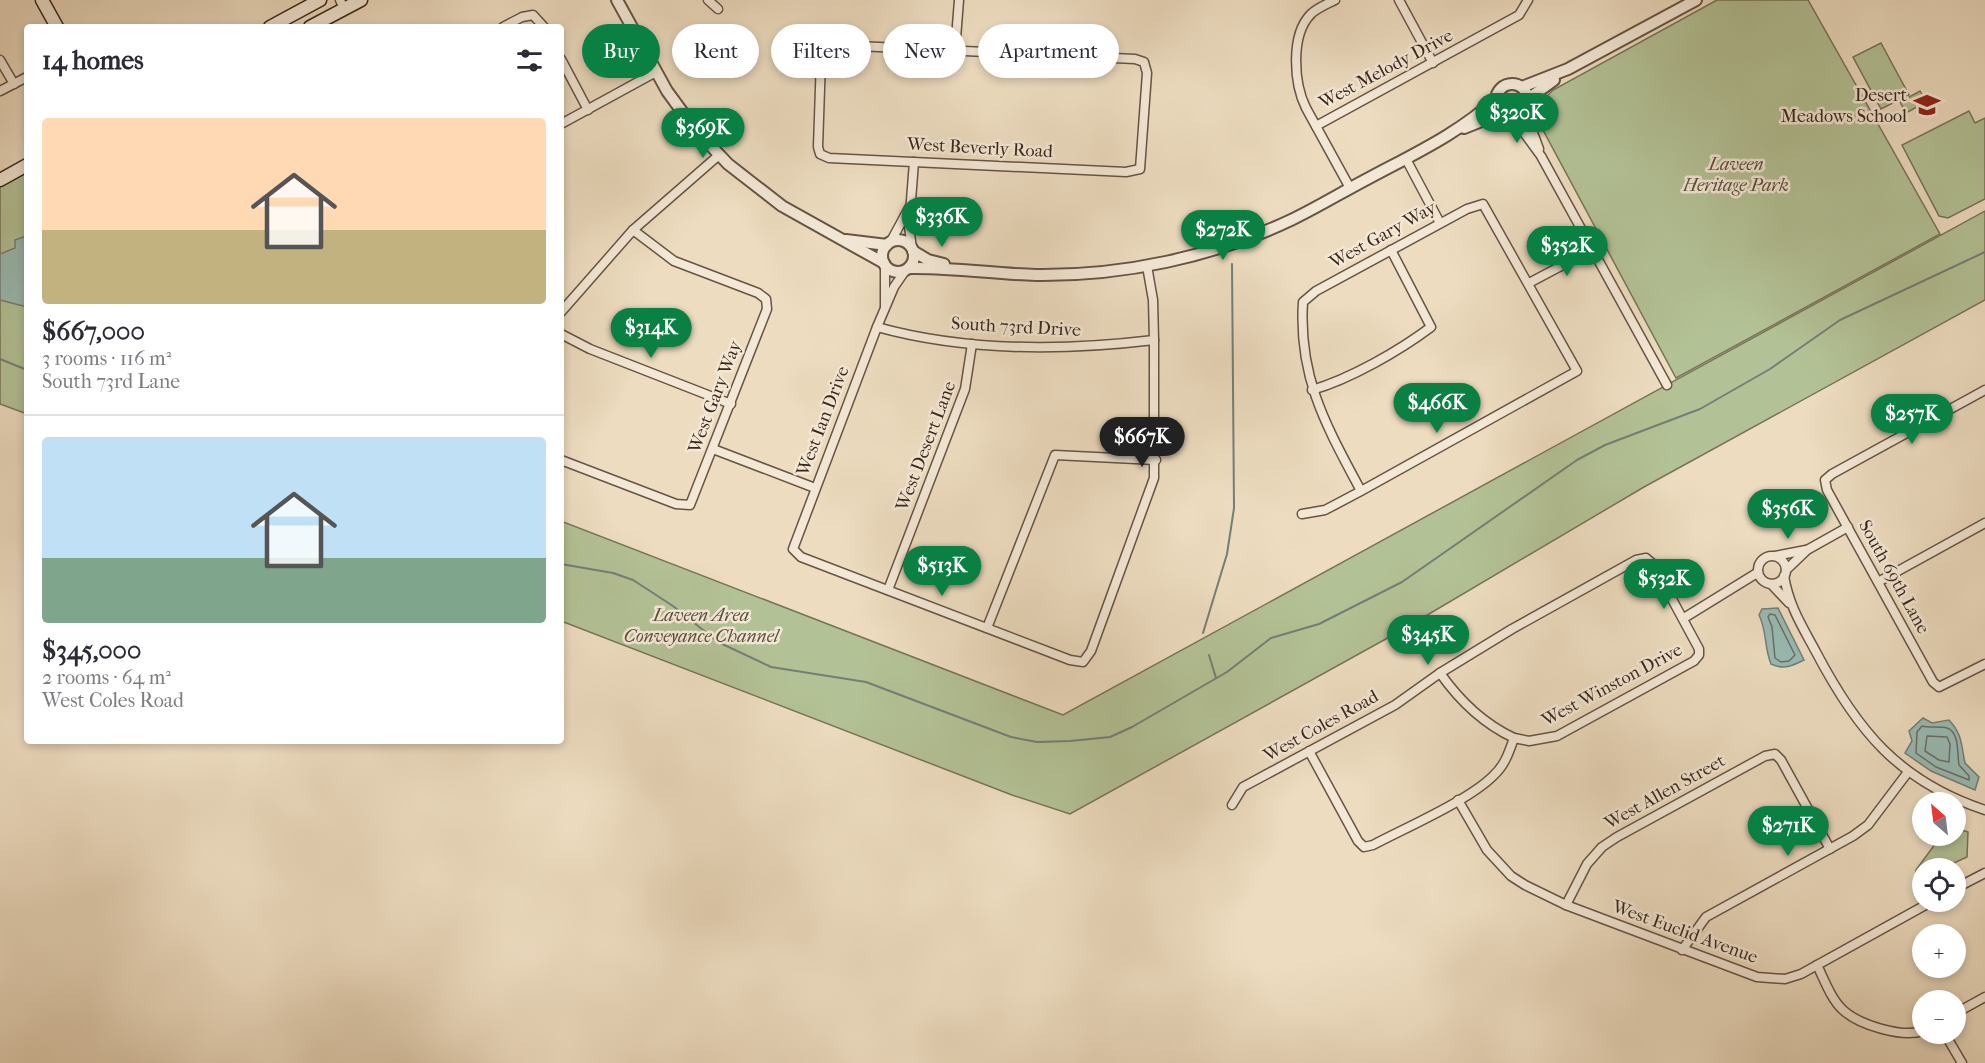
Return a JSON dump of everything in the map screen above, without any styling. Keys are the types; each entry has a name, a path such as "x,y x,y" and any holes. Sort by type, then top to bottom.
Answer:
{"main road":[{"path":"42,0 55,24"},
{"path":"276,24 320,0"},
{"path":"314,24 342,4 361,0"},
{"path":"0,180 24,167"}],"street":[{"path":"617,0 630,24"},
{"path":"708,0 718,9"},
{"path":"957,24 959,0"},
{"path":"1335,0 1312,13 1301,29 1298,44 1300,94 1350,188"},
{"path":"1399,0 1433,63"},
{"name":"West Melody Drive","path":"1316,126 1519,15 1528,0"},
{"path":"660,78 687,119 719,155 782,206 846,240 894,272 907,269 958,269 1037,275 1110,271 1188,257 1245,239 1290,220 1458,129 1497,98 1506,85 1522,87 1568,69 1696,0"},
{"path":"509,24 522,17 533,15 541,24"},
{"name":"West Beverly Road","path":"883,47 836,45 825,47 821,59 818,147 820,154 829,158 1126,172 1140,169 1147,73 1144,62 1135,59 966,51"},
{"path":"0,60 14,84"},
{"path":"564,65 588,110"},
{"path":"1458,129 1489,118 1521,113 1528,102 1568,69"},
{"path":"564,122 645,78"},
{"path":"0,91 24,79"},
{"path":"1522,87 1528,102 1527,117 1541,156"},
{"path":"1497,98 1499,108 1509,115 1541,156 1667,385"},
{"path":"564,308 586,280 633,230 719,155"},
{"path":"1406,159 1440,223"},
{"path":"907,269 914,260 909,235 914,162"},
{"name":"West Gary Way","path":"1312,390 1302,339 1303,302 1316,291 1467,208 1483,204 1529,283"},
{"path":"884,264 883,253 910,206"},
{"name":"West Gary Way","path":"564,461 676,504 690,505 767,309 766,299 758,293 674,261 633,230"},
{"path":"846,240 889,244 900,241 928,260 958,269"},
{"path":"1302,514 1325,510 1577,371 1529,283 1593,249"},
{"path":"1361,491 1318,410 1312,390 1330,385 1415,339 1431,327 1390,250"},
{"name":"West Ian Drive","path":"884,264 885,306"},
{"path":"888,590 1070,660 1083,662 1090,651 1139,526 1154,478 1156,460 1153,300 1147,266"},
{"name":"West Ian Drive","path":"888,590 801,557 793,549 885,306 907,269"},
{"name":"South 73rd Drive","path":"877,327 972,344 1043,348 1094,347 1154,340"},
{"path":"564,336 590,349 731,404"},
{"name":"West Desert Lane","path":"888,590 965,389 972,344"},
{"name":"South 69th Lane","path":"1985,390 1832,474 1826,480 1827,490 1933,681 1939,687 1985,664"},
{"path":"713,448 815,488"},
{"path":"987,628 1054,455 1156,460"},
{"path":"1878,582 1985,523"},
{"path":"1684,618 1734,589 1763,579 1780,582 1785,573 1807,550 1848,527"},
{"path":"1790,603 1763,579 1762,560 1807,550"},
{"path":"1775,556 1783,561 1790,603 1846,706 1876,742 1908,772 1948,795 1985,810"},
{"name":"West Coles Road","path":"1232,806 1244,787 1395,705 1440,673 1563,600 1636,560 1646,558 1653,564 1684,618 1700,655"},
{"name":"West Winston Drive","path":"1514,738 1544,740 1557,736 1694,661 1700,655"},
{"path":"1309,751 1358,841 1364,847 1373,845 1458,800 1494,776 1504,762 1514,738 1499,731 1462,701 1440,673"},
{"name":"West Allen Street","path":"1566,905 1587,864 1617,837 1765,756 1775,754 1781,760 1830,849"},
{"path":"1682,950 1706,917 1830,849 1868,825 1908,772"},
{"name":"West Euclid Avenue","path":"1458,800 1480,840 1499,865 1525,885 1566,905 1757,977 1771,980 1785,979 1817,965 1913,912"},
{"path":"1966,883 1985,873"},
{"path":"1817,965 1837,1003 1852,1016 1903,1035 1912,1033"},
{"path":"1966,1007 1985,997"},
{"path":"1951,1044 1962,1063"}],"green space":[{"name":"Laveen Heritage Park","path":"1717,0 1808,0 1940,234 1676,378 1536,117 1535,108 1553,90"},
{"path":"1881,43 1909,95 1881,109 1853,57"},
{"path":"1920,91 1926,102 1906,113 1900,102"},
{"path":"1969,111 1975,123 1985,118 1985,199 1948,218 1939,216 1902,145"},
{"path":"24,174 24,413 0,404 0,187"},
{"name":"Laveen Area Conveyance Channel","path":"1985,211 1985,300 1644,487 1402,630 1070,814 1012,795 564,622 564,522 1063,715"},
{"path":"1966,831 1968,832 1967,857 1925,858 1934,846 1966,846"}],"water":[{"path":"24,237 24,306 0,300 0,254 15,248 15,240"},
{"path":"1778,608 1804,660 1780,667 1771,664 1759,615 1762,609"},
{"path":"1923,718 1932,723 1949,720 1954,725 1961,740 1965,763 1979,777 1975,790 1931,771 1905,753 1912,741 1909,731"}],"waterway":[{"path":"564,565 613,573 633,580 673,606 718,642 771,667 866,682 1011,737 1037,742 1110,737 1132,727 1227,672 1271,638 1319,624 1402,582 1577,460 1605,445 1700,409 1770,369 1840,320 1985,252"},
{"path":"1203,633 1227,554 1234,508 1232,264"},
{"path":"0,359 24,369"},
{"path":"1209,655 1216,678"}],"place":[{"name":"Desert Meadows School","path":"1927,105"}]}
